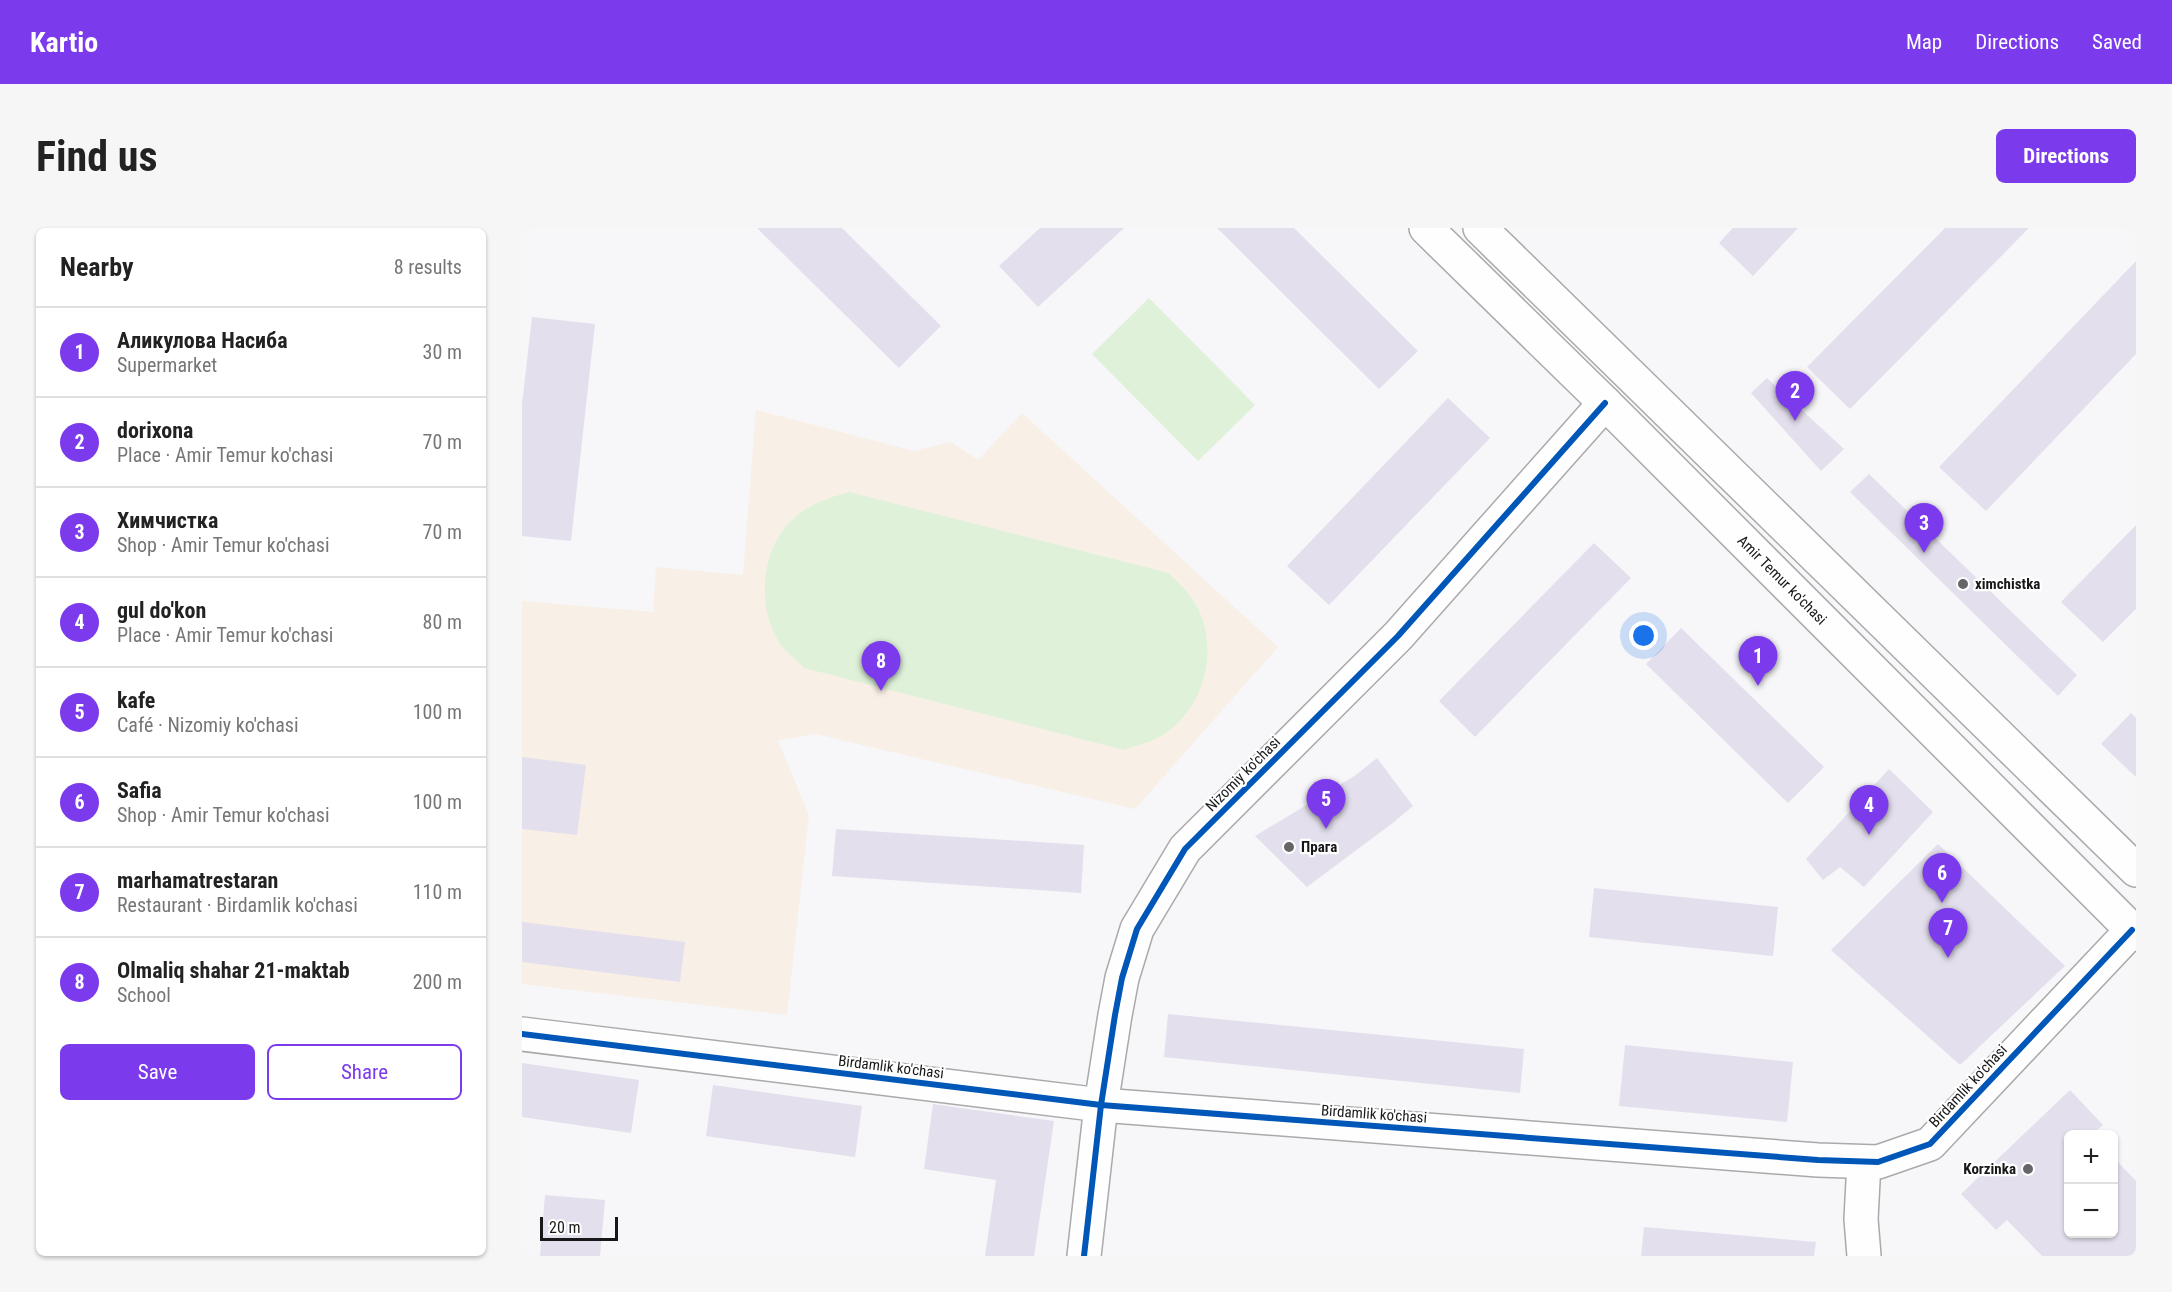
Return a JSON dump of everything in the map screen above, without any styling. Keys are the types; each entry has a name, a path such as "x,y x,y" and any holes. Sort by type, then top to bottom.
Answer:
{"street":[{"name":"Amir Temur ko'chasi","path":"1426,228 1605,403 2134,932"},
{"path":"1480,228 2136,870"},
{"name":"Nizomiy ko'chasi","path":"1084,1256 1101,1105 1114,1015 1122,978 1137,929 1185,849 1398,636 1605,403"},
{"name":"Birdamlik ko'chasi","path":"522,1034 1101,1105 1878,1162 1930,1144 2134,932"},
{"path":"1864,1162 1861,1219 1864,1256"}],"shaded area":[{"path":"756,410 914,451 951,442 978,460 1022,413 1278,647 1135,809 815,734 778,741 809,815 787,1015 522,984 522,601 653,612 656,567 743,575"}],"green space":[{"path":"1149,298 1255,405 1198,461 1092,354"},
{"path":"849,492 1169,573 1191,597 1201,615 1206,635 1207,656 1204,676 1197,696 1172,728 1155,739 1124,750 804,668 783,648 773,631 765,598 768,564 773,547 781,533 798,514 826,499"}],"building":[{"path":"757,228 842,228 941,326 899,368"},
{"path":"1040,228 1124,228 1038,307 999,266"},
{"path":"1217,228 1294,228 1418,351 1379,389"},
{"path":"1733,228 1798,228 1753,276 1719,243"},
{"path":"1945,228 2029,228 1850,409 1807,367"},
{"path":"2136,261 2136,354 1986,511 1939,467"},
{"path":"532,317 595,324 571,541 522,536 522,404"},
{"path":"1767,378 1844,449 1821,471 1751,393"},
{"path":"1448,398 1490,438 1329,605 1287,566"},
{"name":"ximchistka","path":"1869,474 2077,675 2058,696 1850,492"},
{"path":"2136,525 2136,609 2103,642 2061,602"},
{"path":"1594,543 1631,578 1475,737 1439,701"},
{"path":"1681,628 1824,767 1788,803 1646,664"},
{"path":"2131,713 2136,718 2136,777 2101,744"},
{"path":"522,757 586,765 577,835 522,829"},
{"path":"1377,758 1413,806 1307,887 1255,836 1356,775"},
{"path":"1889,769 1933,812 1864,887 1840,867 1823,880 1806,859"},
{"path":"836,829 1084,845 1081,893 832,876"},
{"path":"1938,844 2065,966 1960,1065 1831,950"},
{"path":"1594,888 1778,907 1773,956 1589,937"},
{"path":"522,922 685,942 680,982 522,962"},
{"path":"1168,1014 1524,1049 1520,1093 1164,1057"},
{"path":"1625,1045 1793,1062 1787,1122 1619,1106"},
{"path":"522,1063 639,1080 631,1133 522,1117"},
{"path":"713,1085 862,1106 855,1157 706,1136"},
{"name":"Korzinka","path":"2070,1090 2103,1125 2097,1130 2064,1130 2064,1238 2118,1238 2118,1162 2136,1181 2136,1256 2042,1256 2007,1220 1996,1230 1961,1194"},
{"path":"933,1104 1054,1121 1034,1256 985,1256 996,1180 924,1169"},
{"path":"545,1195 605,1200 600,1256 540,1256"},
{"path":"1644,1227 1816,1242 1814,1256 1641,1256"}],"cycle path":[{"path":"1084,1256 1101,1105 1122,978 1137,929 1185,849 1398,636 1605,403"},
{"path":"522,1034 1101,1105 1818,1160 1878,1162 1930,1144 2132,930"}],"place":[{"name":"dorixona","path":"1795,421"},
{"name":"Химчистка","path":"1924,553"},
{"name":"ximchistka","path":"1963,584"},
{"name":"Аликулова Насиба","path":"1758,686"},
{"name":"Olmaliq shahar 21-maktab","path":"881,691"},
{"name":"kafe","path":"1326,829"},
{"name":"gul do'kon","path":"1869,835"},
{"name":"Прага","path":"1289,847"},
{"name":"Safia","path":"1942,903"},
{"name":"marhamatrestaran","path":"1948,958"},
{"name":"Korzinka","path":"2028,1169"}]}
